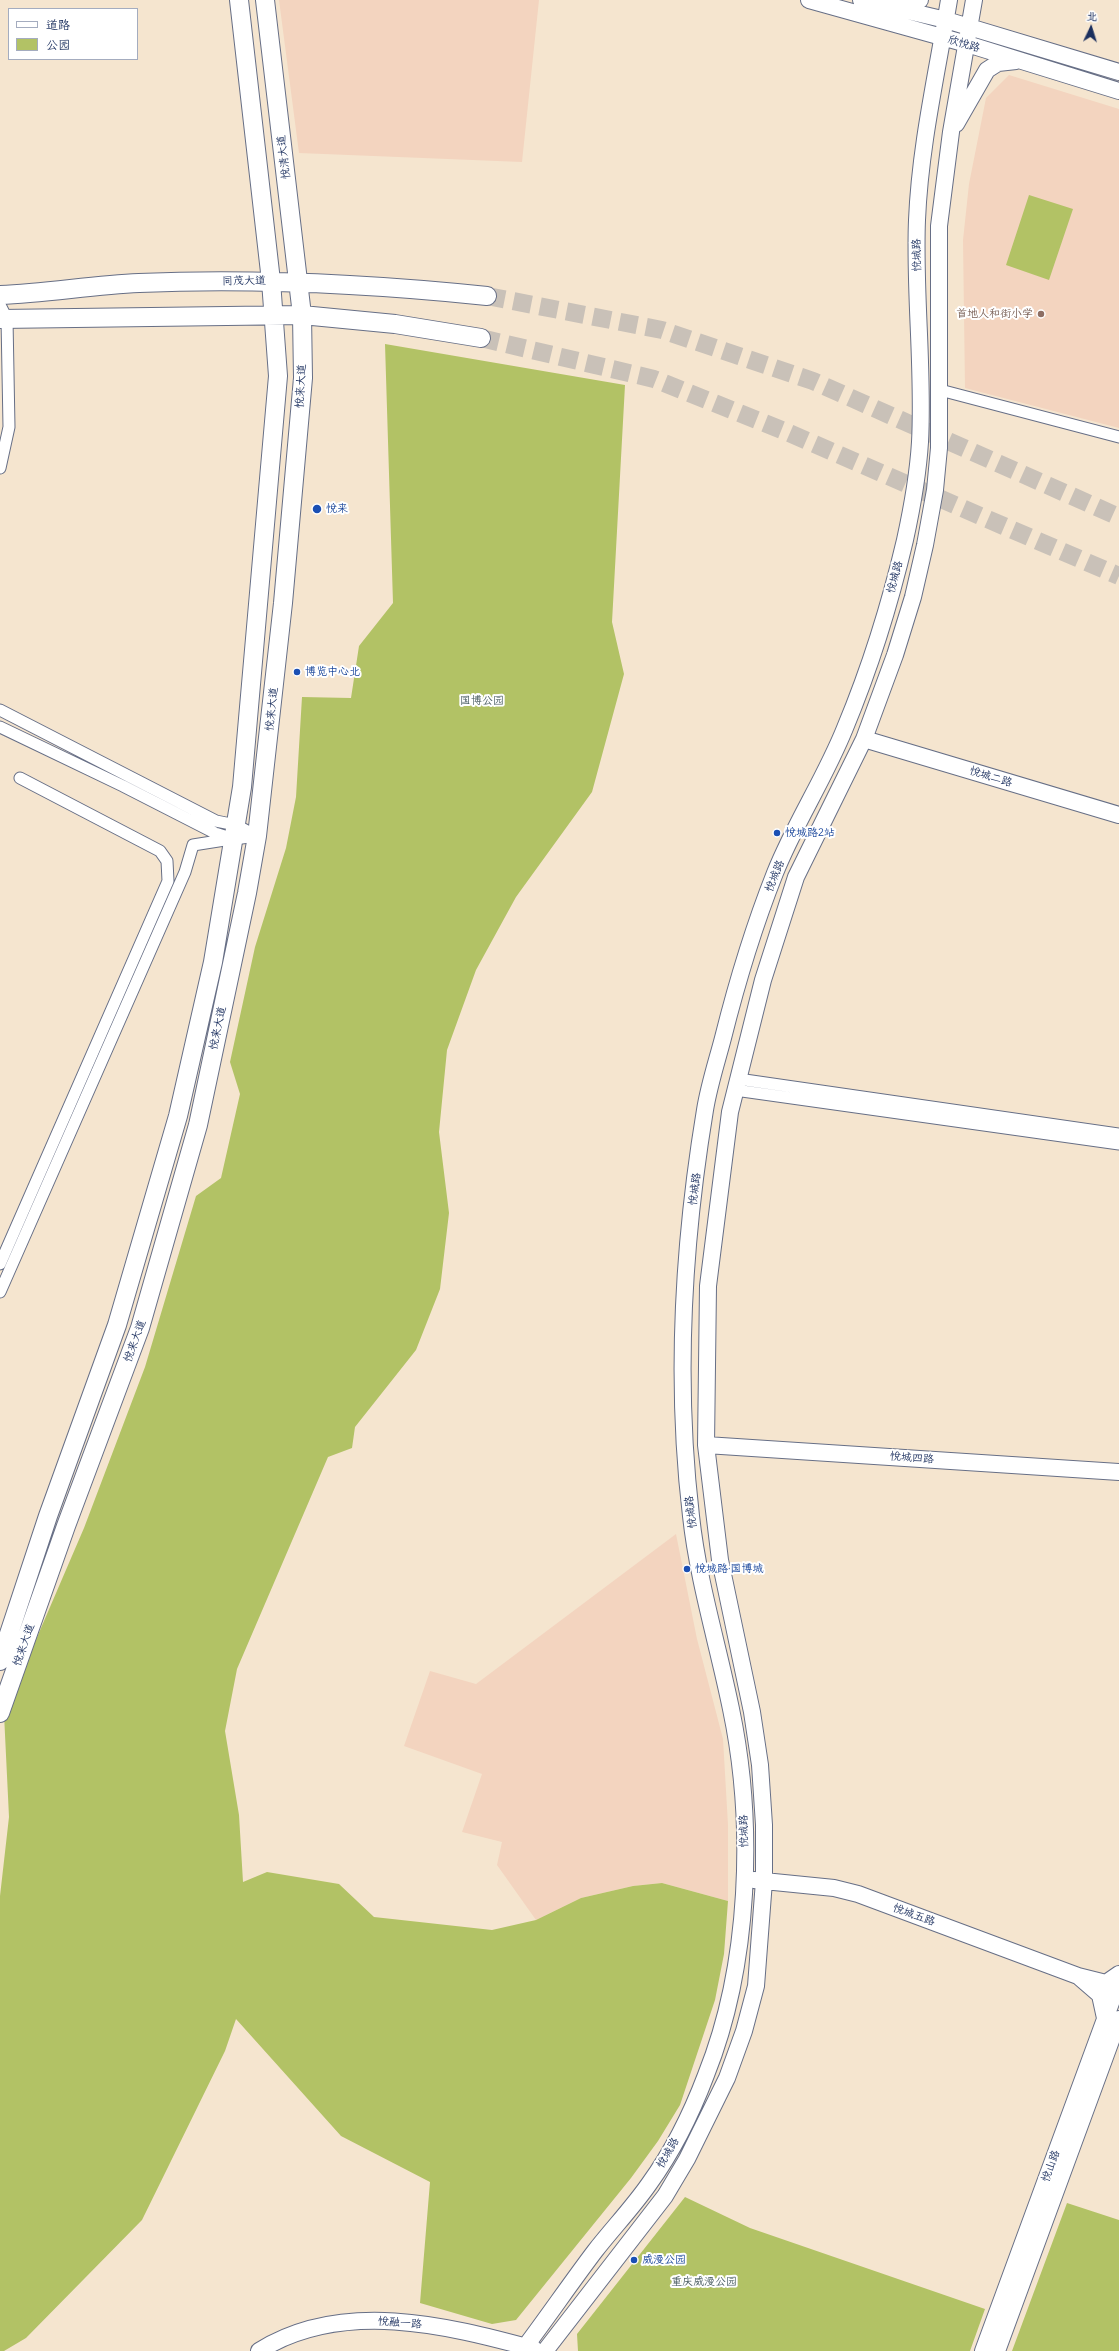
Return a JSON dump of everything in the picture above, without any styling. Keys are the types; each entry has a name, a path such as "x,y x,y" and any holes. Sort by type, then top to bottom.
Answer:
{"main road":[{"path":"239,0 274,314"},
{"name":"悦清大道","path":"265,0 302,315"},
{"name":"欣悦路","path":"809,0 967,44 1119,91"},
{"path":"862,0 920,0"},
{"name":"欣悦路","path":"862,0 946,20 1119,72"},
{"name":"悦城路","path":"524,2349 593,2254 649,2184 690,2114 708,2071 724,2025 734,1979 744,1880 744,1825 740,1765 733,1715 698,1564 691,1520 684,1444 684,1281 706,1106 739,974 776,868 844,732 877,641 905,541 915,483 920,441 917,222 920,184 949,0"},
{"name":"悦城路","path":"544,2351 665,2196 708,2119 744,2031 756,1986 764,1881 764,1825 760,1765 752,1712 720,1560 706,1445 708,1286 730,1112 763,980 796,877 864,739 895,655 913,596 925,545 935,490 939,448 940,226 951,132 974,0"},
{"path":"951,132 988,70 998,63 1019,61"},
{"name":"同茂大道","path":"0,295 40,294 138,283 271,281 397,286 487,296"},
{"path":"2,314 302,315 395,324 481,338"},
{"name":"悦来大道","path":"0,1661 48,1516 117,1325 178,1116 213,962 242,787 278,376 274,314"},
{"name":"悦来大道","path":"0,1712 66,1526 140,1328 198,1125 247,893 257,836 283,604 296,457 302,378 302,315"},
{"name":"悦城二路","path":"864,739 1119,815"},
{"name":"悦城四路","path":"706,1445 1119,1472"},
{"name":"悦城五路","path":"744,1880 834,1888 858,1894 1078,1976"},
{"path":"1078,1976 1106,1983 1119,1974"},
{"path":"1078,1976 1100,1995 1112,2019"},
{"name":"悦山路","path":"997,2351 1112,2019 1119,1981"},
{"name":"悦山路","path":"983,2351 1112,2019"},
{"name":"悦融一路","path":"259,2351 273,2342 313,2328 354,2321 404,2321 446,2328 524,2349 544,2351"}],"street":[{"path":"0,468 9,427 2,314"},
{"path":"940,390 1119,437"},
{"path":"0,710 235,832"},
{"path":"0,727 123,786 215,833 235,832 257,836"},
{"path":"0,1264 168,881 167,861 160,851 20,778"},
{"path":"0,1292 185,872 194,845 235,832"},
{"path":"737,1085 1119,1134"},
{"path":"737,1085 1119,1144"}],"shaded area":[{"path":"279,0 539,0 522,162 299,153"},
{"name":"首地人和街小学","path":"1009,75 1119,109 1119,428 965,388 963,240 969,184 986,98"},
{"path":"676,1534 697,1639 723,1739 728,1825 728,1901 662,1883 633,1886 581,1898 536,1920 497,1865 502,1842 462,1832 482,1774 404,1746 430,1671 476,1684"}],"green space":[{"path":"1029,195 1073,209 1049,280 1006,265"},
{"name":"国博公园","path":"385,344 625,385 612,622 624,674 592,792 516,897 476,970 447,1050 439,1132 449,1213 440,1289 416,1350 355,1427 352,1448 328,1457 237,1669 225,1731 239,1815 243,1882 267,1872 339,1884 374,1917 492,1930 536,1920 581,1898 633,1886 662,1883 728,1901 724,1954 715,2000 680,2105 658,2141 631,2178 516,2320 492,2324 420,2303 430,2182 341,2136 236,2019 225,2051 142,2220 26,2338 4,2351 0,2351 0,1896 9,1817 4,1714 84,1528 145,1367 196,1196 221,1178 240,1094 230,1062 255,947 286,848 296,797 302,697 351,698 359,646 393,603"},
{"name":"重庆威漫公园","path":"685,2197 750,2228 985,2309 970,2351 578,2351 577,2334"},
{"path":"1067,2203 1119,2220 1119,2351 1012,2351"}],"tunnel":[{"path":"487,296 662,330 813,381 1119,517"},
{"path":"481,338 654,379 782,430 1119,576"}],"place":[{"name":"首地人和街小学","path":"1041,314"},
{"name":"悦来","path":"317,509"},
{"name":"博览中心北","path":"297,672"},
{"name":"悦城路2站","path":"777,833"},
{"name":"悦城路·国博城","path":"687,1569"},
{"name":"威漫公园","path":"634,2260"}]}
